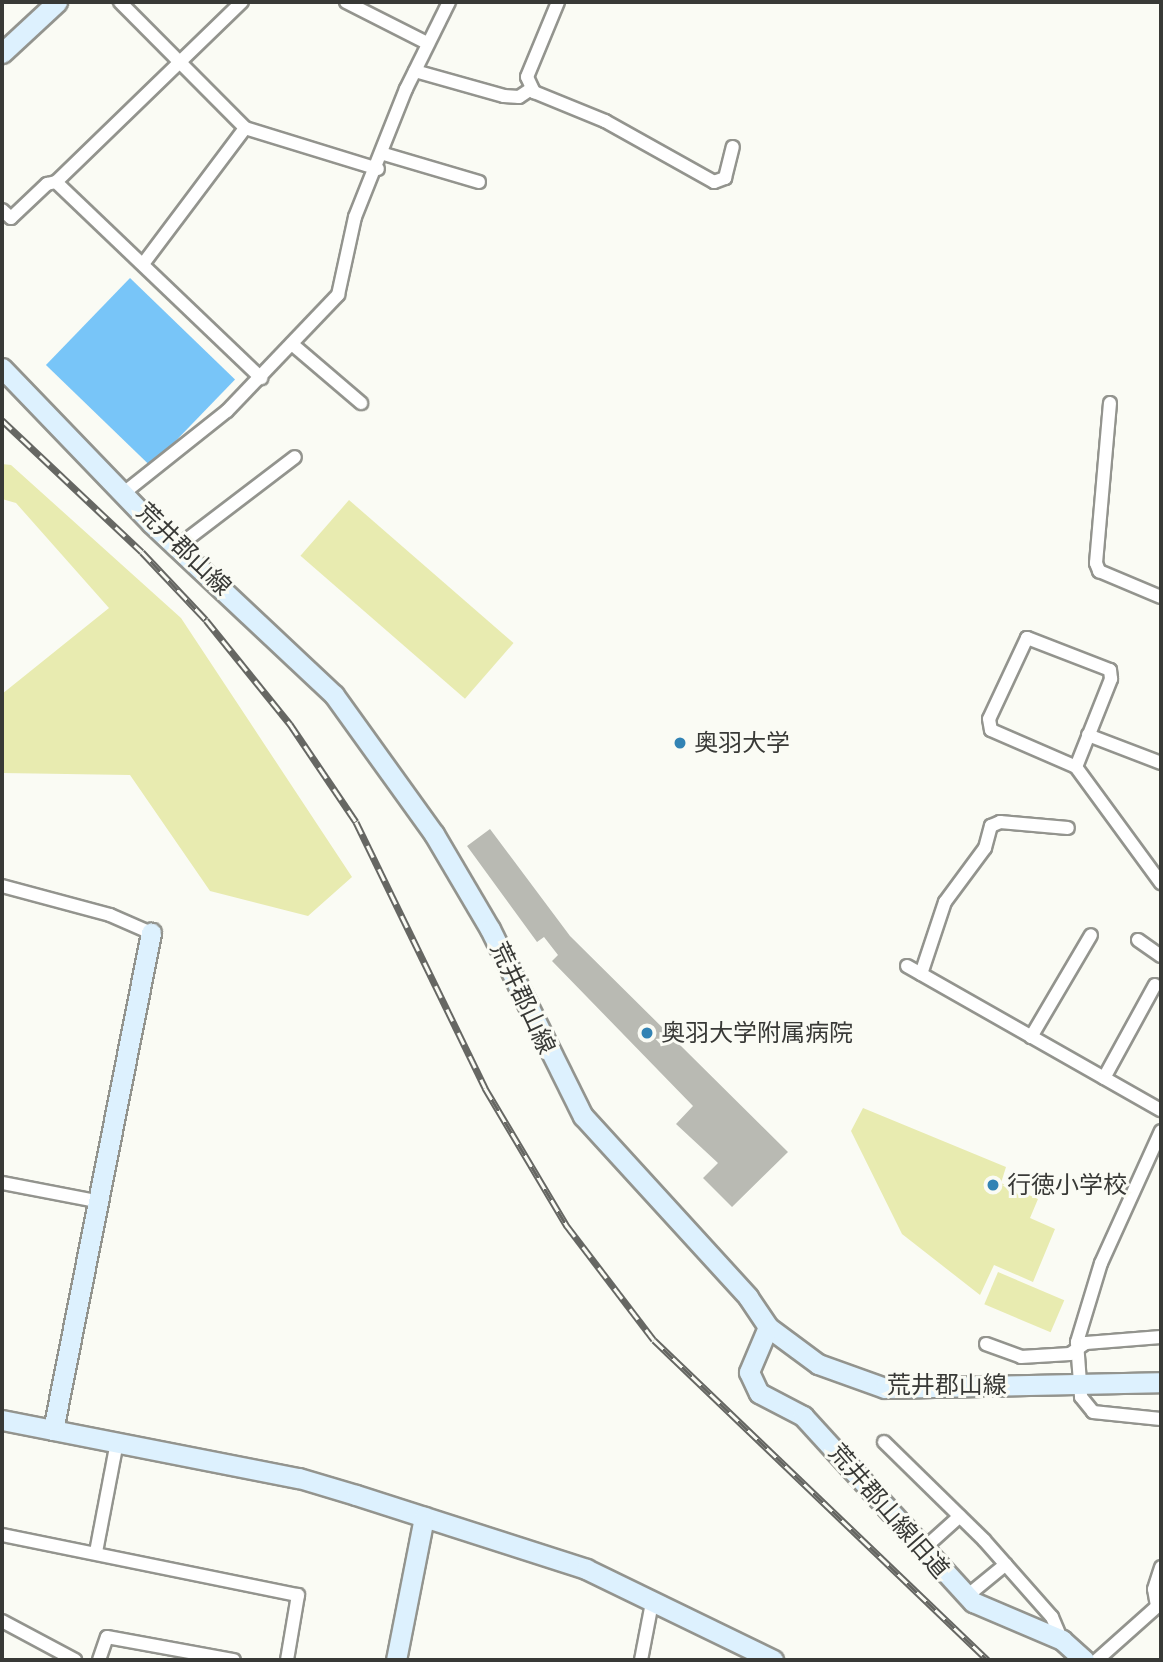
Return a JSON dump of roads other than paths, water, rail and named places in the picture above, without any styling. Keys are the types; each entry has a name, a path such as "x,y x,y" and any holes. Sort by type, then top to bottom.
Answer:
{"street":[{"path":"2,53 57,2"},
{"path":"120,2 245,128 378,169"},
{"path":"2,210 11,218 47,184 56,182 177,60 242,2"},
{"path":"346,2 427,43"},
{"path":"125,492 261,378 338,295 355,217 378,169 427,43 449,2"},
{"path":"558,2 527,77 531,89 563,107 605,121 713,182 725,178 733,147"},
{"path":"415,71 504,96 519,97 531,89"},
{"path":"142,264 245,128"},
{"path":"384,154 479,182"},
{"path":"56,182 261,378"},
{"path":"292,344 361,403"},
{"name":"荒井郡山線","path":"2,368 177,547 279,638 369,740 490,929 583,1116 748,1297 768,1327 818,1364 885,1388 1080,1381 1161,1382"},
{"path":"1110,402 1096,564 1099,571 1161,597"},
{"path":"177,547 295,457"},
{"path":"1076,767 1110,670 1039,638 1024,639 989,719 991,730 1076,767 1160,874"},
{"path":"1088,735 1161,763"},
{"path":"921,974 945,902 985,848 991,826 1000,822 1068,828"},
{"path":"2,886 110,915 151,933 101,1202 53,1430"},
{"path":"1031,1037 1091,935"},
{"path":"1138,940 1161,956"},
{"path":"907,966 1161,1110"},
{"path":"1104,1078 1155,985"},
{"path":"1161,1131 1092,1286 1078,1349 1081,1397 1095,1413 1161,1419"},
{"path":"2,1183 101,1202"},
{"name":"荒井郡山線旧道","path":"768,1327 749,1372 758,1393 803,1416 921,1550 967,1597 998,1616 1062,1640 1084,1660"},
{"path":"986,1344 1014,1356 1078,1349 1086,1343 1161,1337"},
{"path":"2,1420 299,1478 558,1559 772,1660"},
{"path":"96,1552 117,1442"},
{"path":"884,1442 1006,1564 1052,1617 1062,1640"},
{"path":"921,1550 960,1516"},
{"path":"396,1660 424,1517"},
{"path":"2,1535 298,1595 287,1660"},
{"path":"967,1597 1006,1564"},
{"path":"1097,1660 1159,1604 1154,1589 1161,1567"},
{"path":"640,1660 652,1603"},
{"path":"2,1621 75,1660"},
{"path":"99,1660 107,1637 234,1660"}],"water":[{"path":"130,278 235,379 151,466 46,365"}],"railway":[{"path":"2,420 142,552 206,620 290,724 356,822 485,1088 567,1226 654,1340 988,1660"}],"place":[{"name":"奥羽大学","path":"680,743"},
{"name":"奥羽大学附属病院","path":"647,1033"},
{"name":"行徳小学校","path":"993,1185"}]}
